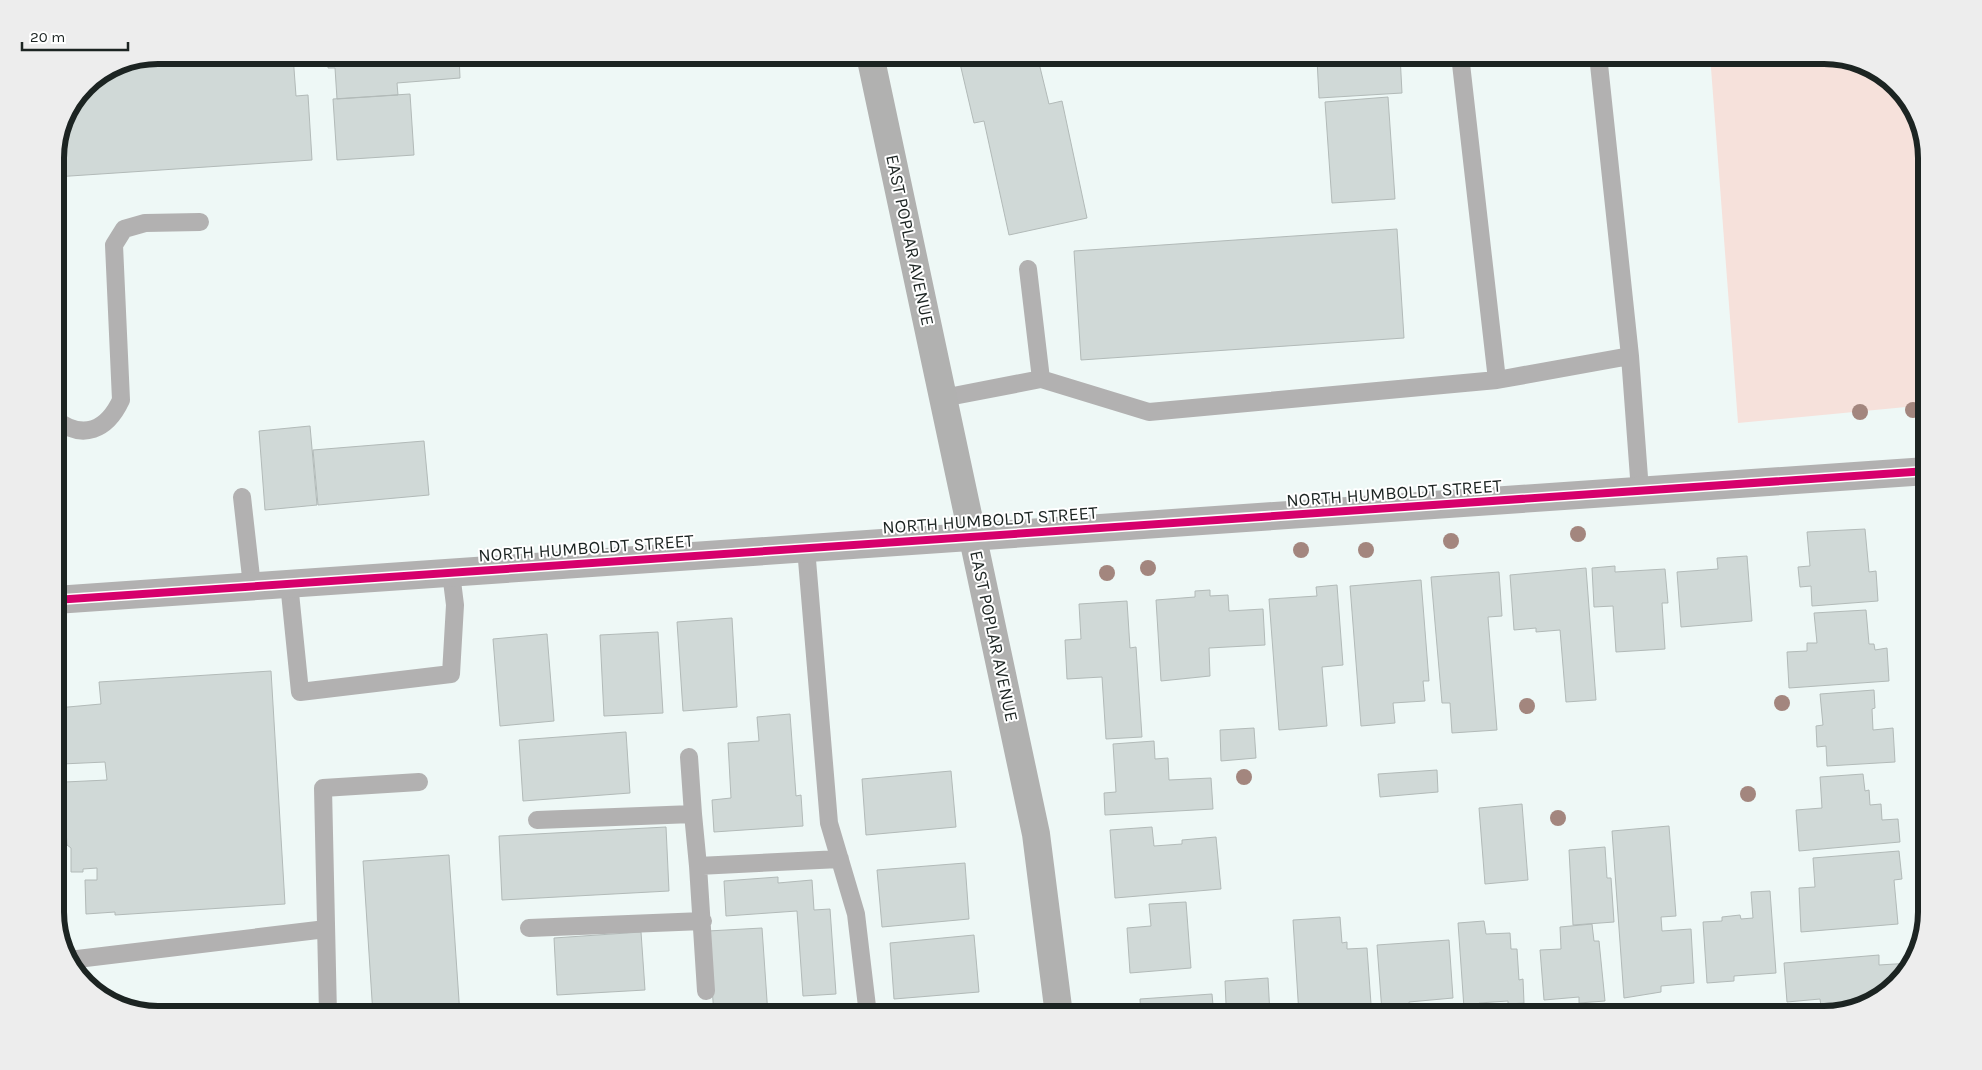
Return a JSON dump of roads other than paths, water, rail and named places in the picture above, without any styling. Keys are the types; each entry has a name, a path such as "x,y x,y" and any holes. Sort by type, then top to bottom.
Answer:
{"main road":[{"name":"EAST POPLAR AVENUE","path":"872,64 1036,834 1057,1006"}],"street":[{"name":"NORTH HUMBOLDT STREET","path":"64,599 1918,473"}],"lane":[{"path":"1461,64 1497,380"},
{"path":"1599,64 1630,356 1640,491"},
{"path":"64,426 88,430 103,425 114,414 121,400 114,246 124,229 145,223 200,222"},
{"path":"1028,269 1041,379"},
{"path":"943,398 1041,379 1149,412 1497,380 1630,356"},
{"path":"242,497 252,586"},
{"path":"806,548 829,824 856,914 867,1006"},
{"path":"289,583 300,692 451,674 455,606 451,573"},
{"path":"689,757 703,921 706,992"},
{"path":"328,1006 323,788 419,782"},
{"path":"537,820 693,814"},
{"path":"698,866 840,859"},
{"path":"529,928 703,921"},
{"path":"77,959 326,929"}]}
